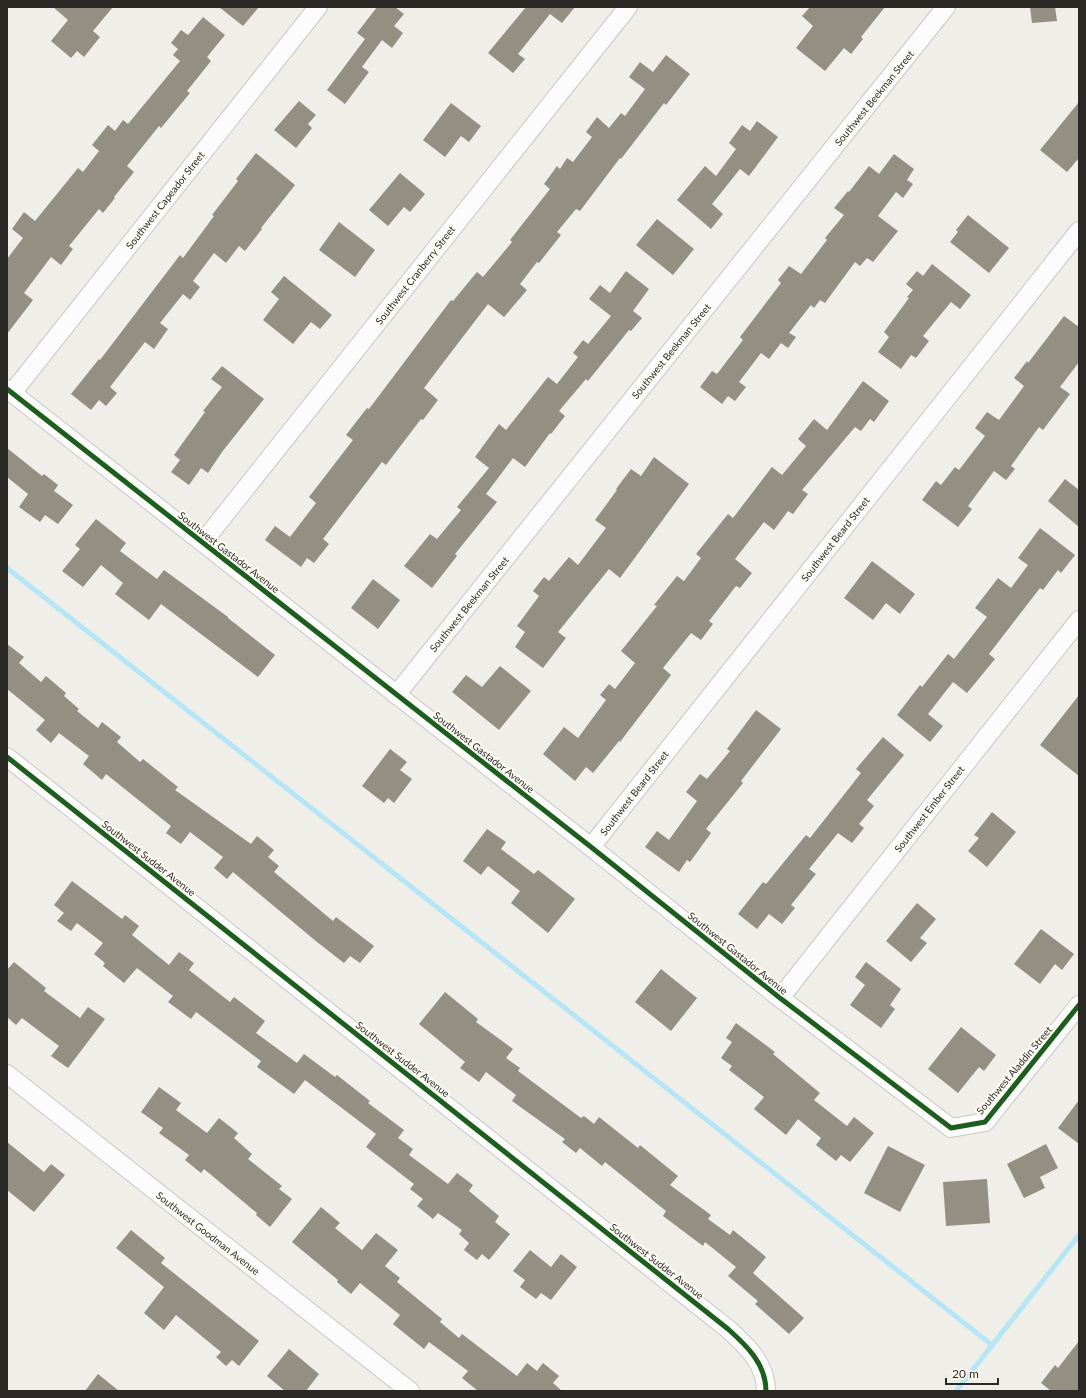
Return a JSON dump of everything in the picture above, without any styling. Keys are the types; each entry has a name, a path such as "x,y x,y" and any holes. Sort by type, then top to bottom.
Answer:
{"street":[{"name":"Southwest Capeador Street","path":"10,391 318,7"},
{"name":"Southwest Cranberry Street","path":"203,542 628,7"},
{"name":"Southwest Beekman Street","path":"396,695 946,7"},
{"name":"Southwest Beard Street","path":"591,847 1079,231"},
{"name":"Southwest Gastador Avenue","path":"10,391 591,847 780,998 950,1128"},
{"name":"Southwest Ember Street","path":"780,998 1079,620"},
{"name":"Southwest Sudder Avenue","path":"7,757 728,1329 745,1344 756,1357 763,1370 766,1391"},
{"name":"Southwest Aladdin Street","path":"950,1128 985,1122 1079,1005"},
{"name":"Southwest Goodman Avenue","path":"7,1074 410,1391"}],"building":[{"path":"53,7 113,7 93,31 100,37 84,57 77,51 71,58 51,41 68,20"},
{"path":"219,7 259,7 243,26"},
{"path":"377,7 395,7 404,14 394,26 403,33 392,48 382,40 362,67 369,72 345,104 327,90 365,39 357,33"},
{"path":"526,7 575,7 562,23 550,14 518,54 525,59 513,73 488,53"},
{"path":"810,7 885,7 861,37 863,39 851,54 844,48 825,71 796,48 813,26 802,16"},
{"path":"1030,7 1055,7 1057,21 1032,23"},
{"path":"203,17 225,35 207,57 211,61 187,91 190,93 161,128 159,126 127,166 134,172 103,213 99,209 69,246 73,249 61,265 51,257 24,293 33,300 7,334 7,259 23,238 12,229 24,212 35,221 78,168 83,172 99,151 92,145 108,125 115,131 123,120 128,124 180,61 173,55 178,49 171,43 181,30 188,35"},
{"path":"666,55 690,74 666,105 664,103 580,211 576,209 557,232 561,235 520,284 527,290 504,317 488,304 424,388 438,400 423,420 421,419 386,465 382,462 323,539 329,544 314,563 307,558 301,567 265,540 275,526 290,537 316,503 309,497 353,440 346,435 367,408 369,409 451,300 453,301 477,272 483,277 512,242 510,240 550,189 544,184 557,166 560,169 567,158 573,162 592,137 586,132 597,117 609,128 621,113 625,116 645,89 629,77 640,62 653,72"},
{"path":"299,101 316,115 308,124 312,128 296,148 274,130"},
{"path":"1079,102 1079,158 1067,172 1040,150"},
{"path":"451,103 481,126 469,142 461,136 445,157 423,140"},
{"path":"757,121 778,137 749,176 740,169 712,204 723,214 711,229 677,200 705,166 716,176 736,149 729,143 742,125 750,131"},
{"path":"256,153 295,185 245,251 239,246 226,263 214,253 193,281 200,287 190,300 183,294 160,323 168,329 154,349 145,342 110,387 117,393 106,406 99,400 91,410 71,394 99,359 100,360 180,255 183,258 214,216 212,215 238,181 236,179"},
{"path":"894,154 914,169 907,180 913,184 903,198 896,192 878,216 898,231 873,262 867,258 860,266 855,262 825,303 820,300 814,308 811,305 789,333 796,337 788,348 781,343 769,359 761,353 739,382 746,387 735,401 728,396 722,404 700,387 712,371 717,374 743,340 740,337 781,283 778,280 789,266 801,274 827,240 825,238 844,215 834,208 848,191 849,192 869,166 879,174"},
{"path":"400,173 425,194 410,212 404,207 388,226 369,210"},
{"path":"968,215 1009,248 989,273 950,242 958,232 956,230"},
{"path":"657,219 694,249 673,275 636,245"},
{"path":"339,222 375,250 355,277 319,250"},
{"path":"932,264 971,295 960,309 951,302 923,336 929,341 916,358 911,355 901,369 878,352 889,337 884,332 909,298 907,297 913,290 906,284 917,271 923,276"},
{"path":"626,271 649,289 633,311 642,318 631,331 629,330 588,381 586,379 559,411 565,416 551,434 550,433 525,467 513,458 486,494 497,502 455,554 457,556 432,588 404,566 430,534 437,539 461,510 457,507 489,468 475,457 499,424 506,430 548,377 557,384 578,357 573,353 583,340 588,344 611,316 589,299 600,285 610,293"},
{"path":"284,276 332,315 320,329 311,322 293,344 263,320 279,299 271,292"},
{"path":"1064,316 1079,327 1079,362 1060,387 1070,394 1043,430 1039,427 1011,466 1015,469 1006,480 994,471 968,506 972,509 958,527 922,500 936,481 941,485 955,467 959,470 985,436 975,428 987,412 999,420 1024,386 1014,378 1027,361 1028,363"},
{"path":"222,366 264,399 222,452 208,473 201,468 189,485 171,472 180,460 174,455 205,412 203,411 222,387 211,379"},
{"path":"863,381 889,401 874,422 870,419 861,431 855,427 802,490 808,494 793,514 788,511 774,530 764,522 735,559 752,573 740,588 736,586 709,621 713,624 701,640 691,633 663,668 671,675 620,742 619,741 593,773 586,767 575,781 543,754 564,727 578,738 606,700 600,695 609,684 615,689 635,663 621,651 657,606 654,605 677,576 684,581 701,558 696,554 728,514 733,518 772,467 782,475 806,446 798,439 814,419 827,430"},
{"path":"7,448 42,476 44,474 58,485 54,491 73,505 58,524 45,515 40,522 19,507 28,494 7,477"},
{"path":"654,457 689,484 620,578 609,569 558,632 566,638 543,668 515,647 525,632 517,626 539,596 533,591 544,577 549,581 569,557 578,565 606,528 595,520 617,490 616,489 631,469 641,476"},
{"path":"1065,479 1079,490 1079,527 1048,501"},
{"path":"96,519 126,543 120,551 157,579 164,570 228,617 275,655 258,677 161,604 149,620 115,594 123,583 101,565 83,587 62,571 80,549 75,545"},
{"path":"1040,528 1075,555 1061,573 1058,570 1043,590 1040,588 989,654 995,659 967,693 953,682 928,714 943,726 930,742 897,715 920,685 922,687 948,654 954,659 987,617 975,608 998,578 1011,588 1028,565 1018,558"},
{"path":"872,561 915,594 900,614 886,603 873,620 844,598"},
{"path":"373,579 400,600 378,629 351,608"},
{"path":"7,644 24,657 19,663 41,682 46,676 66,693 64,696 79,709 77,711 98,728 102,722 121,737 117,742 140,762 143,759 178,787 175,790 251,844 257,836 274,850 268,857 279,866 274,872 333,921 336,917 374,946 360,963 350,956 344,963 233,872 227,879 214,868 223,857 190,832 181,844 166,833 171,826 106,774 102,780 83,764 89,756 59,733 51,743 36,730 45,720 7,689"},
{"path":"500,666 531,691 499,730 452,692 466,675 482,687"},
{"path":"1079,695 1079,776 1040,745"},
{"path":"756,710 781,729 741,781 743,783 706,829 711,833 690,862 687,860 679,872 645,847 657,831 669,840 697,801 686,792 700,774 707,779 730,751 727,749"},
{"path":"883,737 904,755 867,800 874,806 859,824 864,828 852,843 838,833 809,869 816,874 791,905 795,908 782,924 769,914 757,929 738,914 763,882 766,884 806,835 810,838 861,773 856,769"},
{"path":"390,749 407,762 400,770 412,779 394,803 388,798 384,803 362,786"},
{"path":"992,812 1016,832 987,867 968,851 979,838 974,835"},
{"path":"487,829 506,842 501,849 534,874 538,870 575,899 548,933 511,903 520,891 488,866 481,875 463,861"},
{"path":"72,881 122,919 125,915 139,926 132,935 169,965 179,952 194,963 189,970 230,1002 234,997 265,1021 256,1033 297,1063 304,1054 335,1077 337,1075 370,1101 368,1103 404,1130 398,1138 413,1149 409,1155 448,1184 457,1173 473,1185 469,1191 499,1216 495,1222 510,1234 489,1260 482,1254 477,1260 464,1250 469,1243 459,1234 462,1230 438,1213 433,1219 417,1206 423,1199 410,1189 414,1184 366,1147 376,1134 305,1080 294,1094 257,1067 261,1061 196,1012 191,1019 168,1002 173,996 137,968 124,983 103,966 105,963 94,954 103,943 77,923 71,931 57,921 64,913 54,905"},
{"path":"917,903 936,919 920,938 927,943 911,962 886,941"},
{"path":"1041,929 1074,954 1062,970 1055,964 1040,984 1014,964"},
{"path":"14,962 46,988 44,991 80,1018 88,1007 105,1019 68,1068 51,1056 59,1046 22,1018 16,1025 7,1017 7,970"},
{"path":"866,962 901,989 890,1005 895,1009 881,1028 850,1005 865,985 855,977"},
{"path":"661,969 697,998 671,1031 635,1002"},
{"path":"445,992 478,1019 476,1022 513,1049 506,1058 520,1068 518,1071 581,1118 584,1116 594,1124 599,1117 638,1148 640,1145 678,1176 670,1185 711,1215 708,1219 730,1235 733,1230 766,1257 753,1273 804,1318 789,1334 755,1304 758,1301 728,1276 736,1267 705,1242 703,1246 663,1216 666,1211 605,1162 602,1166 580,1148 576,1153 562,1142 565,1139 512,1101 516,1095 486,1072 479,1082 460,1068 465,1062 419,1024"},
{"path":"736,1023 775,1052 773,1054 820,1093 814,1100 847,1126 854,1117 874,1133 850,1162 841,1155 836,1161 816,1145 821,1138 798,1119 786,1135 754,1109 764,1097 729,1070 732,1066 721,1058 732,1042 726,1038"},
{"path":"961,1027 996,1055 984,1071 979,1067 958,1093 928,1069"},
{"path":"159,1087 181,1103 176,1110 207,1133 219,1118 238,1133 234,1138 252,1154 248,1159 282,1186 279,1189 292,1199 270,1227 256,1215 257,1213 204,1169 201,1173 185,1160 189,1155 159,1133 163,1128 141,1112"},
{"path":"1079,1100 1079,1144 1058,1128"},
{"path":"7,1142 44,1172 51,1164 65,1175 34,1212 7,1190"},
{"path":"1046,1144 1058,1168 1040,1177 1045,1188 1024,1198 1007,1164"},
{"path":"888,1146 925,1165 900,1212 864,1193"},
{"path":"987,1179 990,1223 946,1226 943,1182"},
{"path":"321,1207 340,1223 335,1228 362,1250 376,1233 398,1250 385,1266 400,1278 397,1282 442,1319 440,1322 459,1338 462,1334 517,1376 527,1363 537,1371 543,1363 559,1376 553,1383 562,1391 478,1391 462,1378 468,1371 429,1342 424,1349 393,1324 400,1315 360,1283 351,1294 337,1282 338,1280 292,1242"},
{"path":"131,1230 165,1258 161,1263 259,1341 239,1366 232,1360 226,1366 216,1357 221,1352 176,1315 164,1330 144,1313 164,1287 116,1248"},
{"path":"530,1250 551,1267 561,1254 577,1267 551,1300 541,1293 536,1299 520,1287 525,1280 513,1271"},
{"path":"1079,1341 1079,1391 1051,1391 1041,1383 1055,1365 1058,1368"},
{"path":"289,1349 319,1374 306,1391 285,1391 267,1376"},
{"path":"98,1374 119,1391 85,1391"}],"waterway":[{"path":"7,568 992,1345"},
{"path":"956,1391 1079,1235"}],"cycle path":[{"path":"7,389 591,847 780,998 951,1128 985,1122 1079,1005"},
{"path":"7,757 728,1329 742,1342 759,1364 763,1372 766,1391"}]}
